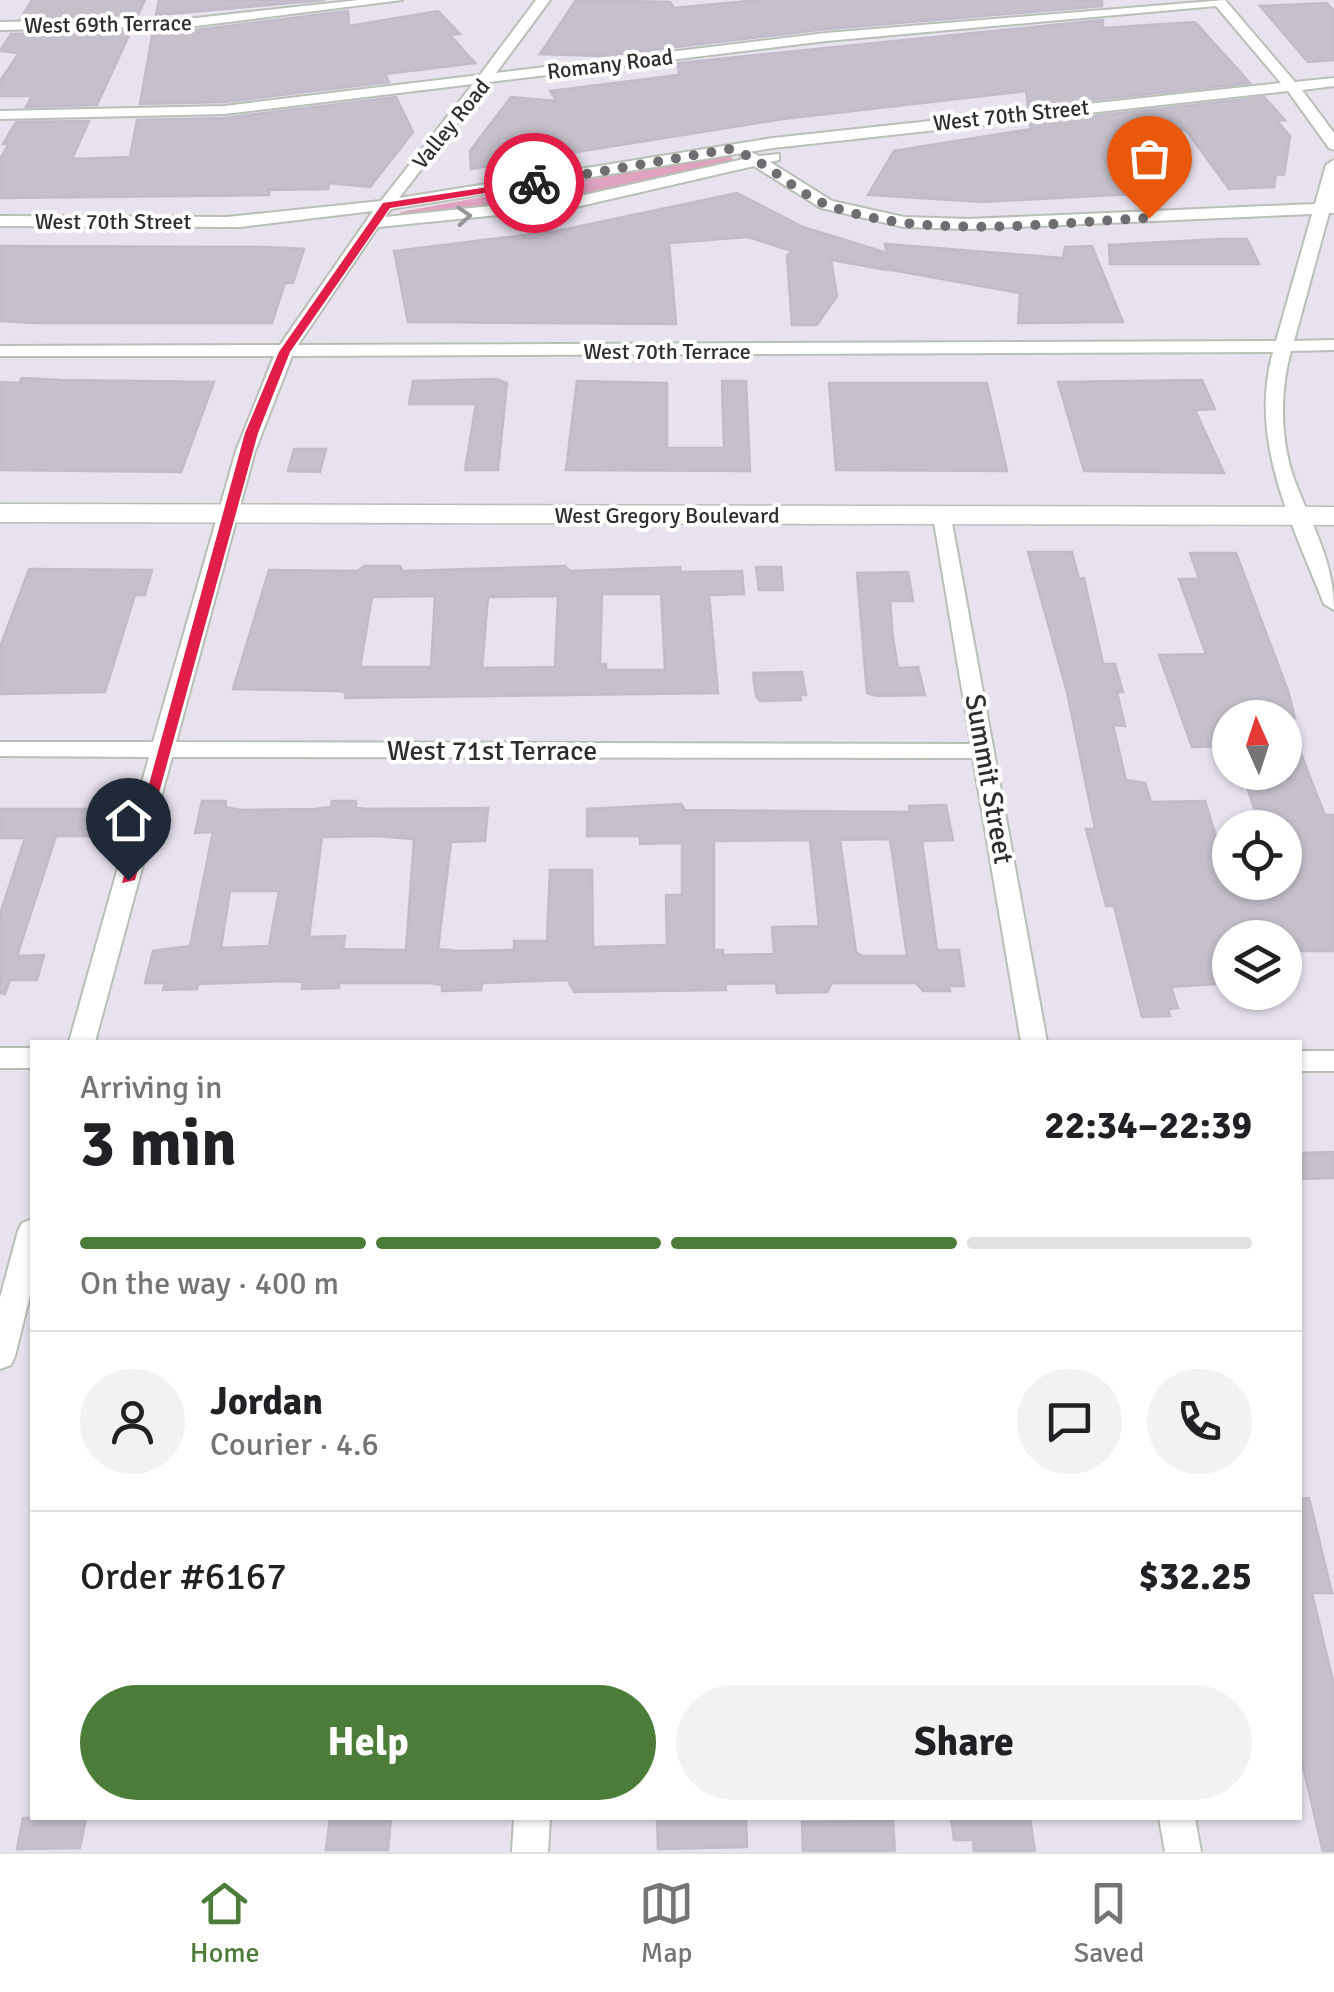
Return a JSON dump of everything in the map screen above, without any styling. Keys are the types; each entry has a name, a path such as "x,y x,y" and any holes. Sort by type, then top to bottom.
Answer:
{"main road":[{"name":"West Gregory Boulevard","path":"0,513 1334,516"}],"street":[{"name":"West 69th Terrace","path":"0,26 196,22 395,0"},
{"name":"Valley Road","path":"83,1040 226,514 284,352 386,205 487,80 543,0"},
{"name":"Romany Road","path":"0,115 224,110 826,37 1218,1"},
{"path":"1218,1 1288,88 1316,116 1334,145"},
{"name":"West 70th Street","path":"227,222 386,205 730,149 1334,82"},
{"name":"West 70th Street","path":"0,221 374,223 530,210 757,161 867,132"},
{"path":"730,149 757,161 827,206 904,222 986,224 1328,208"},
{"path":"1334,165 1328,208 1272,387 1282,471 1334,604"},
{"name":"West 70th Terrace","path":"0,352 1334,345"},
{"name":"Summit Street","path":"944,516 1034,1040"},
{"name":"West 71st Terrace","path":"0,749 984,751"},
{"path":"0,1058 30,1058"},
{"path":"1302,1062 1334,1062"},
{"path":"0,1356 30,1240"},
{"path":"530,1852 532,1820"},
{"path":"1177,1820 1184,1852"}],"shaded area":[{"path":"708,156 730,156 735,161 565,200 404,217 400,212"}],"building":[{"path":"32,0 145,0 138,15 21,18"},
{"path":"159,0 325,0 156,15"},
{"path":"576,0 670,2 674,8 759,0 1102,0 1102,6 826,29 602,56 540,54"},
{"path":"1327,3 1334,11 1334,60 1308,62 1260,6"},
{"path":"348,11 349,26 438,11 460,34 450,35 475,63 385,74 389,82 224,102 140,104 153,31 196,30"},
{"path":"1103,20 1103,28 1195,22 1250,83 1028,107 1026,91 783,119 471,169 470,151 511,97 557,101 550,91 679,75 678,63"},
{"path":"131,31 97,105 26,107 32,96 0,96 0,81 19,53 0,51 11,34"},
{"path":"396,97 413,132 370,187 329,183 328,189 269,190 269,195 0,198 0,159 9,144 3,144 16,122 89,121 72,159 130,157 137,120 224,118"},
{"path":"1264,97 1285,120 1277,121 1290,136 1284,175 1276,174 1274,187 1229,189 1186,130 1133,135 1169,192 983,202 868,195 894,151 1031,129 1030,123"},
{"path":"737,193 803,227 887,253 885,244 1063,258 1065,247 1092,246 1123,322 1018,323 1020,293 891,270 889,263 888,270 831,260 837,296 817,325 792,325 787,256 792,251 748,237 669,243 676,324 408,322 394,251 557,231"},
{"path":"1247,239 1259,264 1110,264 1109,245"},
{"path":"0,246 304,249 293,283 285,283 272,323 35,323 0,321"},
{"path":"22,378 214,382 181,472 0,470 0,382 19,383"},
{"path":"496,379 507,383 498,470 465,470 476,404 409,404 413,381"},
{"path":"1202,380 1215,409 1195,410 1224,473 1084,471 1058,382"},
{"path":"577,381 667,383 667,448 724,448 722,381 746,381 750,471 566,470"},
{"path":"829,383 987,383 1007,471 836,470"},
{"path":"294,449 326,449 320,472 288,471"},
{"path":"1028,552 1072,552 1079,579 1084,578 1103,664 1115,664 1123,692 1117,692 1125,726 1113,725 1126,780 1145,783 1151,802 1205,801 1212,824 1212,900 1302,900 1302,810 1255,810 1248,790 1302,790 1302,756 1325,815 1334,815 1334,951 1302,951 1302,920 1212,920 1212,984 1171,987 1178,1008 1168,1009 1170,1016 1142,1017 1114,906 1106,906 1086,829 1095,829 1067,692"},
{"path":"1190,553 1236,553 1290,700 1212,700 1212,746 1192,747 1159,655 1206,654 1179,579 1199,579"},
{"path":"364,566 400,566 403,571 680,567 680,572 742,571 744,594 709,595 718,693 345,698 346,693 340,691 233,689 269,570 358,571","holes":["602,594 661,594 665,670 606,670 606,664 600,664","435,596 431,667 360,667 372,597","558,596 555,667 482,668 488,597"]},
{"path":"756,567 781,567 783,590 759,590"},
{"path":"29,569 152,570 145,595 135,595 105,692 0,694 0,647"},
{"path":"908,572 913,601 890,601 893,638 898,668 918,667 925,695 877,696 867,693 857,573"},
{"path":"802,672 806,695 800,695 801,700 760,701 756,696 753,673"},
{"path":"202,801 226,801 225,807 240,810 315,809 331,807 332,801 356,801 356,808 368,809 488,808 485,841 451,842 438,949 514,950 514,941 547,941 550,870 592,870 593,947 667,945 666,895 682,895 682,843 640,844 640,836 587,836 587,809 681,804 685,810 910,812 909,806 946,805 953,840 922,841 937,950 959,950 964,986 949,986 950,991 923,991 916,983 832,983 827,992 777,993 776,983 725,984 726,990 574,992 568,980 482,983 481,990 442,991 442,985 429,983 339,983 339,988 302,989 303,982 289,981 198,984 197,989 163,990 165,983 145,983 153,951 190,946 213,832 195,833","holes":["322,837 414,839 406,950 343,949 345,936 309,937","890,839 907,956 862,956 856,952 840,840","810,840 819,926 772,927 774,954 723,955 723,950 714,950 714,841","230,891 279,891 269,946 221,948"]},
{"path":"0,809 103,809 95,836 56,836 17,956 44,955 37,980 10,980 5,994 0,993 0,914 25,838 0,838"},
{"path":"1334,1152 1334,1178 1302,1179 1302,1153"},
{"path":"1309,1498 1332,1593 1312,1593 1334,1685 1334,1852 1323,1852 1302,1763 1302,1499"},
{"path":"23,1818 86,1820 80,1848 17,1849"},
{"path":"330,1820 391,1820 388,1850 326,1850"},
{"path":"657,1820 746,1820 747,1847 658,1849"},
{"path":"951,1820 1030,1820 1035,1852 974,1852 973,1840 954,1840"},
{"path":"893,1821 895,1852 803,1852 802,1822"}],"way so far":[{"path":"534,183 730,149 745,154 827,206 904,222 969,224 1149,218"}],"route":[{"path":"128,880 226,514 284,352 386,205 534,183"}]}
